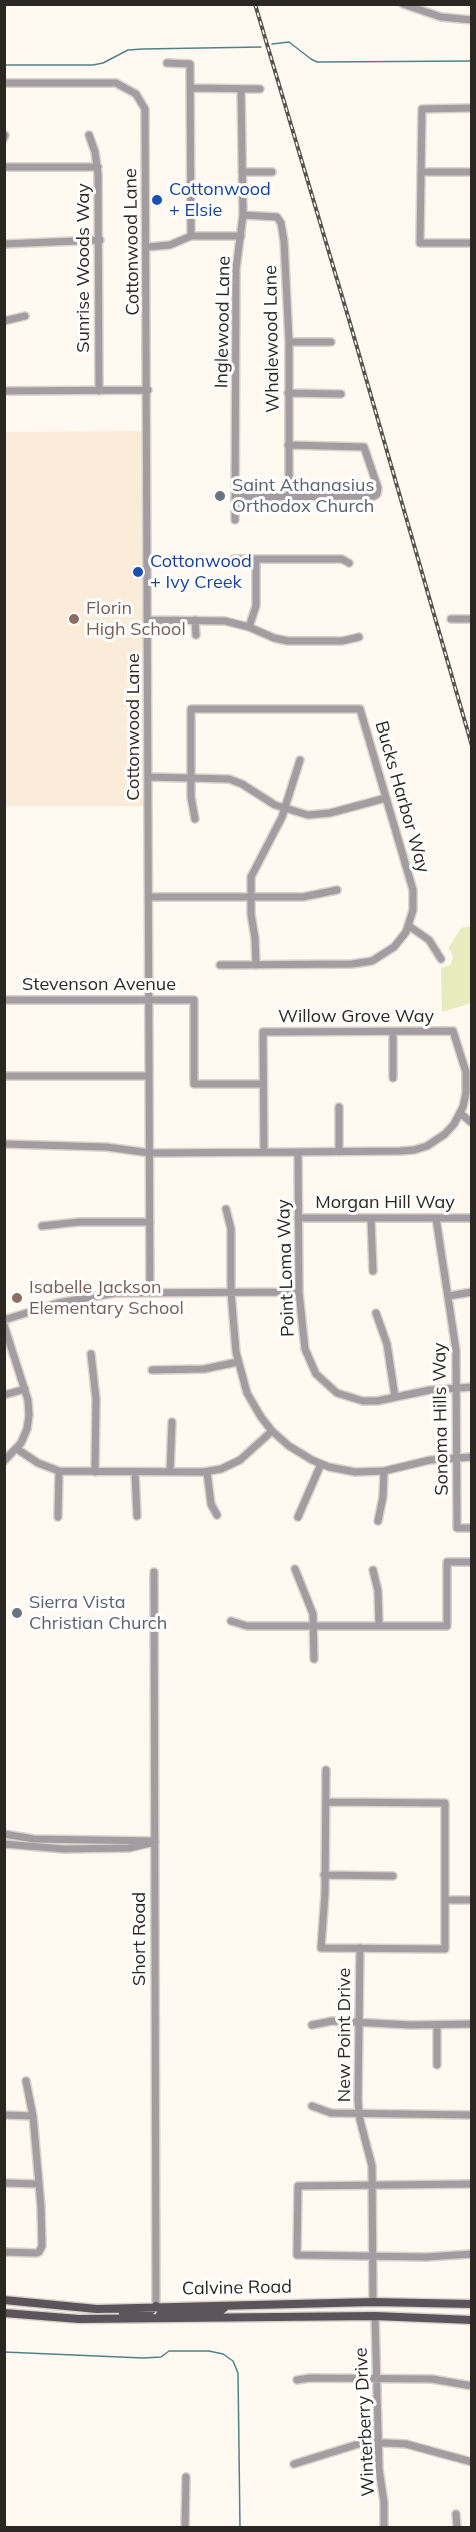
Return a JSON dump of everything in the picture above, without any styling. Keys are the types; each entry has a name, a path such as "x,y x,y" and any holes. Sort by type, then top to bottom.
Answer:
{"main road":[{"name":"Calvine Road","path":"4,2300 97,2309 373,2301 471,2304"},
{"path":"157,2319 160,2315 167,2313 219,2311 226,2305"},
{"path":"97,2319 110,2313 148,2313 156,2306"},
{"name":"Calvine Road","path":"4,2313 97,2319 375,2316 471,2320"}],"street":[{"path":"403,4 441,18 471,20"},
{"path":"167,63 190,64 191,236"},
{"name":"Cottonwood Lane","path":"4,83 116,83 136,94 145,109 148,247 150,1292"},
{"path":"190,88 260,89"},
{"name":"Inglewood Lane","path":"235,520 236,270 243,215 241,89"},
{"path":"471,108 422,109 420,243 471,243"},
{"path":"89,135 98,167"},
{"name":"Sunrise Woods Way","path":"4,167 98,167 99,391"},
{"path":"242,172 272,172"},
{"path":"421,172 471,172"},
{"name":"Whalewood Lane","path":"243,215 273,215 281,223 286,255 289,342 289,497"},
{"path":"148,247 170,245 191,236 242,236"},
{"path":"4,244 100,240"},
{"path":"4,321 25,316"},
{"path":"289,342 332,342"},
{"path":"4,391 148,390"},
{"path":"288,393 341,393"},
{"path":"236,497 374,496 378,489 366,450 361,446 288,445"},
{"path":"227,563 234,559 342,559 349,563"},
{"path":"249,627 256,606 256,559"},
{"path":"451,619 471,619"},
{"path":"148,620 225,621 288,641 342,641 359,637"},
{"path":"195,620 195,635"},
{"name":"Bucks Harbor Way","path":"191,777 191,709 360,709 413,890 413,910 409,926"},
{"path":"256,965 250,897 253,870 285,809 300,760"},
{"path":"149,777 223,778 236,781 285,809 308,814 323,815 386,798"},
{"path":"191,777 195,819"},
{"path":"149,897 310,896 337,891"},
{"path":"220,965 365,963 378,958 394,947 409,926 429,940 441,959"},
{"name":"Stevenson Avenue","path":"4,1000 194,1000 194,1084 263,1084"},
{"name":"Willow Grove Way","path":"4,1144 106,1147 150,1153 407,1151 421,1148 445,1134 460,1113 466,1093 466,1079 453,1031 263,1032 264,1152"},
{"path":"393,1032 393,1078"},
{"path":"4,1076 149,1076"},
{"path":"339,1107 339,1152"},
{"path":"460,1113 471,1123"},
{"name":"Point Loma Way","path":"298,1152 299,1292 305,1349 312,1368 321,1380 337,1393 356,1400 377,1401 430,1390 471,1387"},
{"path":"226,1209 231,1229 231,1292 238,1362 250,1399 272,1431 300,1454 321,1464 355,1472 384,1471 430,1460 471,1457"},
{"name":"Morgan Hill Way","path":"298,1218 471,1218"},
{"path":"371,1218 374,1271"},
{"name":"Sonoma Hills Way","path":"436,1218 456,1350 457,1528 471,1528"},
{"path":"42,1226 80,1222 150,1222"},
{"path":"4,1461 17,1449 24,1436 29,1422 29,1407 4,1322 77,1298 115,1293 299,1292"},
{"path":"449,1296 471,1292"},
{"path":"376,1313 387,1344 394,1397"},
{"path":"91,1354 96,1399 95,1472"},
{"path":"152,1370 204,1369 238,1362"},
{"path":"4,1395 25,1389"},
{"path":"170,1472 172,1422"},
{"path":"17,1449 38,1463 60,1471 207,1472 221,1469 240,1460 272,1431"},
{"path":"298,1517 321,1464"},
{"path":"58,1517 60,1471"},
{"path":"378,1521 383,1497 384,1471"},
{"path":"135,1472 137,1516"},
{"path":"207,1472 216,1515"},
{"path":"231,1621 248,1626 447,1626 447,1562 471,1562"},
{"path":"295,1569 311,1608 315,1627 314,1659"},
{"path":"373,1570 378,1591 379,1626"},
{"name":"Short Road","path":"154,1572 156,2306"},
{"name":"New Point Drive","path":"326,1770 321,1948 360,1948 359,2113 371,2160 373,2186 373,2301"},
{"path":"326,1802 445,1803 445,1949 360,1948"},
{"path":"4,1834 34,1839 135,1839 155,1842"},
{"path":"64,1840 64,1849"},
{"path":"4,1844 64,1849 136,1848 155,1842"},
{"path":"324,1875 393,1876"},
{"path":"445,1900 471,1900"},
{"path":"312,2025 325,2022 471,2024"},
{"path":"437,2025 437,2065"},
{"path":"4,2252 36,2253 41,2249 42,2228 33,2116 26,2082"},
{"path":"312,2106 331,2113 471,2115"},
{"path":"4,2115 33,2116"},
{"path":"4,2183 39,2184"},
{"path":"471,2184 298,2186 297,2255 426,2257 471,2254"},
{"name":"Winterberry Drive","path":"375,2316 378,2442 384,2528"},
{"path":"297,2380 310,2378 440,2379 471,2386"},
{"path":"294,2464 358,2443 378,2442 406,2444 471,2462"},
{"path":"185,2528 186,2477"},
{"path":"456,2514 457,2528"}],"shaded area":[{"name":"Florin High School","path":"143,431 143,806 5,806 4,432"}],"green space":[{"path":"471,926 471,1003 442,1012 441,968 450,965 453,958 448,949 461,928"}],"waterway":[{"path":"272,44 289,42 317,62 472,61"},
{"path":"4,65 93,65 103,63 128,50 261,47"},
{"path":"4,2352 143,2358 161,2357 169,2351 209,2351 223,2354 233,2361 238,2373 240,2528"}],"railway":[{"path":"255,4 472,746"}],"place":[{"name":"Cottonwood + Elsie","path":"157,200"},
{"name":"Saint Athanasius Orthodox Church","path":"220,496"},
{"name":"Cottonwood + Ivy Creek","path":"138,572"},
{"name":"Florin High School","path":"74,619"},
{"name":"Isabelle Jackson Elementary School","path":"17,1298"},
{"name":"Sierra Vista Christian Church","path":"17,1613"}]}
